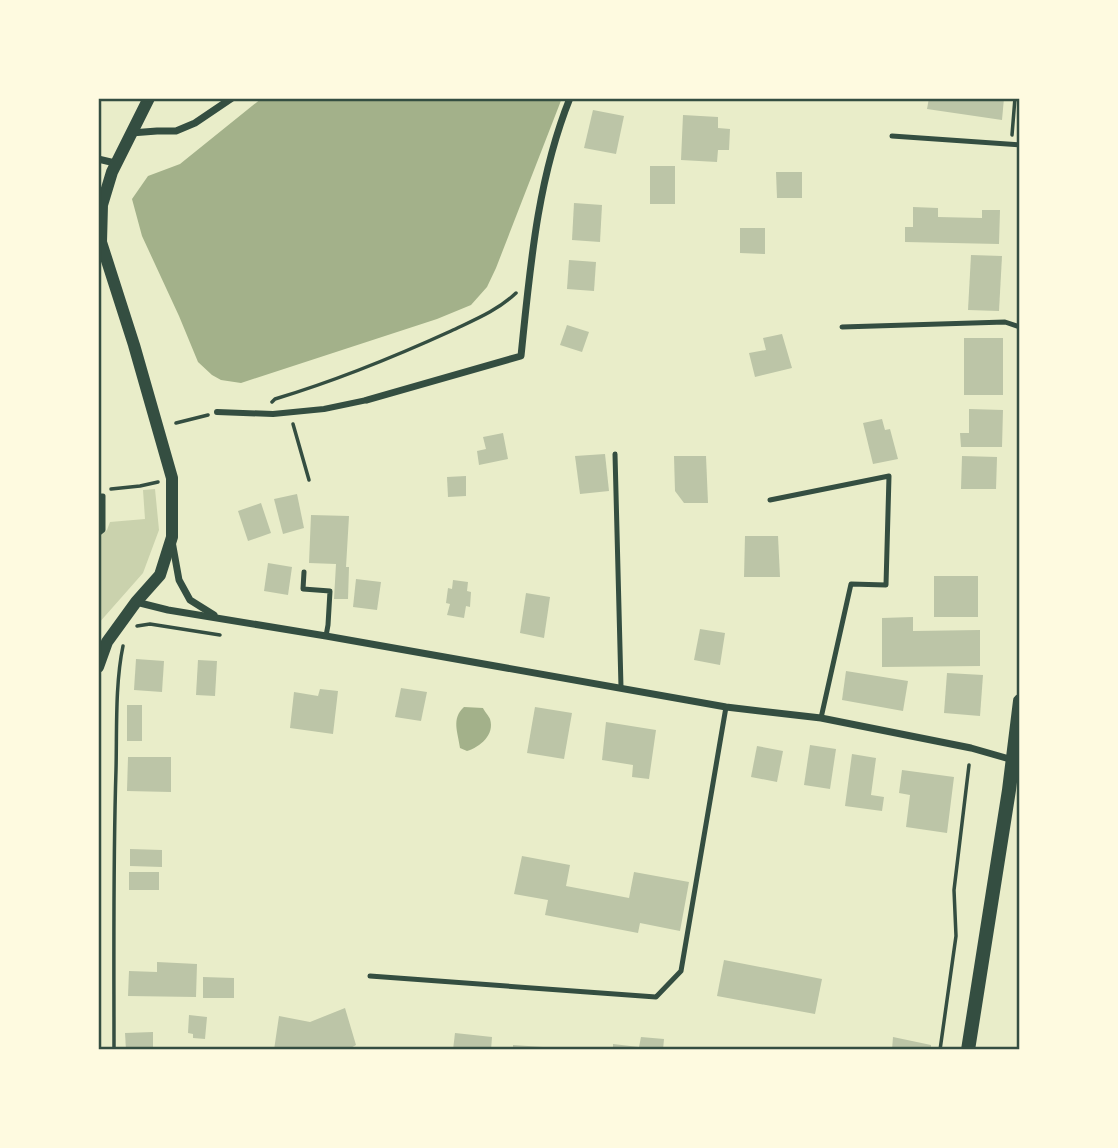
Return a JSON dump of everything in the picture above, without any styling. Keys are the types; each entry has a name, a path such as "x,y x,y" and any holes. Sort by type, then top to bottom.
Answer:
{"main road":[{"path":"968,1050 1016,760 1020,701"}],"street":[{"path":"149,98 115,163 102,205 101,242 172,478 172,537 180,580 190,600 220,618"},
{"path":"131,133 176,131 195,123 232,98"},
{"path":"217,412 274,414 324,409 367,400 521,356 528,281 541,197 561,120 570,98"},
{"path":"98,159 115,163"},
{"path":"98,667 102,641 160,575 172,537"},
{"path":"136,602 726,707 821,718 971,748 1016,760"}],"lane":[{"path":"892,135 1020,145"},
{"path":"842,327 1005,322 1020,327"},
{"path":"615,454 621,687"},
{"path":"770,500 889,476 886,585 851,584 821,718"},
{"path":"98,496 103,496 103,530 98,534"},
{"path":"304,572 303,589 330,592 326,636"},
{"path":"370,976 656,997 681,971 726,707"}],"path":[{"path":"1011,144 1016,98"},
{"path":"259,412 275,399 364,369 476,319 503,305 528,281"},
{"path":"176,423 217,412"},
{"path":"290,412 309,480"},
{"path":"109,489 140,486 172,478"},
{"path":"130,626 150,624 220,635"},
{"path":"114,1050 115,775 120,657 125,635"},
{"path":"940,1050 956,936 954,890 969,765"}],"shaded area":[{"path":"262,98 562,98 496,268 487,287 471,305 437,319 241,383 221,380 198,362 142,236 132,199 148,176 180,164"},
{"path":"155,489 159,530 143,573 98,624 98,538 107,530 110,522 145,519 143,490"},
{"path":"464,707 483,708 491,725 485,740 467,751 460,748 456,726"}],"building":[{"path":"929,98 1004,98 1002,120 927,109"},
{"path":"593,110 624,116 616,154 584,148"},
{"path":"683,115 718,117 718,128 730,129 729,150 718,150 717,162 681,160"},
{"path":"650,166 675,166 675,204 650,204"},
{"path":"776,172 802,172 802,198 777,198"},
{"path":"574,203 602,205 600,242 572,240"},
{"path":"913,207 938,208 938,217 982,218 982,210 1000,210 999,244 905,242 905,227 913,227"},
{"path":"740,228 765,228 765,254 740,253"},
{"path":"971,255 1002,256 999,311 968,310"},
{"path":"569,260 596,262 594,291 567,289"},
{"path":"567,325 589,332 582,352 560,345"},
{"path":"782,334 792,368 755,377 749,353 766,350 763,338"},
{"path":"964,338 1003,338 1003,395 964,395"},
{"path":"969,409 1003,410 1002,447 961,447 960,433 969,433"},
{"path":"882,419 885,430 890,429 898,459 873,464 863,423"},
{"path":"503,433 508,459 479,465 477,451 486,449 483,437"},
{"path":"605,454 609,491 580,494 575,456"},
{"path":"674,456 706,456 708,503 684,503 675,491"},
{"path":"962,456 997,457 996,489 961,489"},
{"path":"466,476 466,496 448,497 447,477"},
{"path":"297,494 304,528 283,534 274,499"},
{"path":"261,503 271,533 248,541 238,511"},
{"path":"311,515 349,516 346,567 349,567 348,599 334,599 336,564 309,563"},
{"path":"745,536 778,536 780,577 744,577"},
{"path":"268,563 292,567 288,595 264,591"},
{"path":"934,576 978,576 978,617 934,617"},
{"path":"356,579 381,582 377,610 353,607"},
{"path":"453,580 468,582 467,591 471,592 470,607 466,606 464,618 447,615 450,604 446,603 448,588 452,589"},
{"path":"526,593 550,597 544,638 520,633"},
{"path":"913,617 913,631 980,630 980,666 882,667 882,618"},
{"path":"700,629 725,633 720,665 694,660"},
{"path":"136,659 164,661 162,692 134,690"},
{"path":"198,660 217,661 215,696 196,695"},
{"path":"846,671 908,681 903,711 842,700"},
{"path":"947,673 983,675 980,716 944,713"},
{"path":"401,688 427,692 421,721 395,717"},
{"path":"320,689 338,691 333,734 290,728 294,692 318,696"},
{"path":"127,705 142,705 142,741 127,741"},
{"path":"535,707 572,713 564,759 527,753"},
{"path":"606,722 656,730 649,779 632,777 633,765 602,760"},
{"path":"810,745 836,749 830,789 804,785"},
{"path":"757,746 783,751 777,782 751,777"},
{"path":"852,754 876,758 871,795 884,797 882,811 845,806"},
{"path":"128,757 171,757 171,792 127,791"},
{"path":"902,770 954,777 947,833 906,827 910,795 899,793"},
{"path":"130,849 162,850 162,867 130,866"},
{"path":"522,856 570,865 566,886 629,898 634,872 689,882 680,931 640,923 638,933 545,915 548,900 514,894"},
{"path":"129,872 159,872 159,890 129,890"},
{"path":"724,960 822,979 815,1014 717,996"},
{"path":"157,962 197,964 196,997 128,996 129,971 157,972"},
{"path":"203,977 234,978 234,998 203,998"},
{"path":"345,1008 356,1045 347,1050 274,1050 279,1016 310,1022"},
{"path":"189,1015 207,1017 205,1039 193,1038 193,1034 188,1033"},
{"path":"153,1032 153,1050 126,1050 125,1033"},
{"path":"455,1033 492,1037 491,1050 453,1050"},
{"path":"641,1037 664,1039 663,1050 613,1050 613,1044 639,1047"},
{"path":"893,1037 931,1045 931,1050 892,1050"},
{"path":"513,1045 558,1048 558,1050 513,1050"}]}
